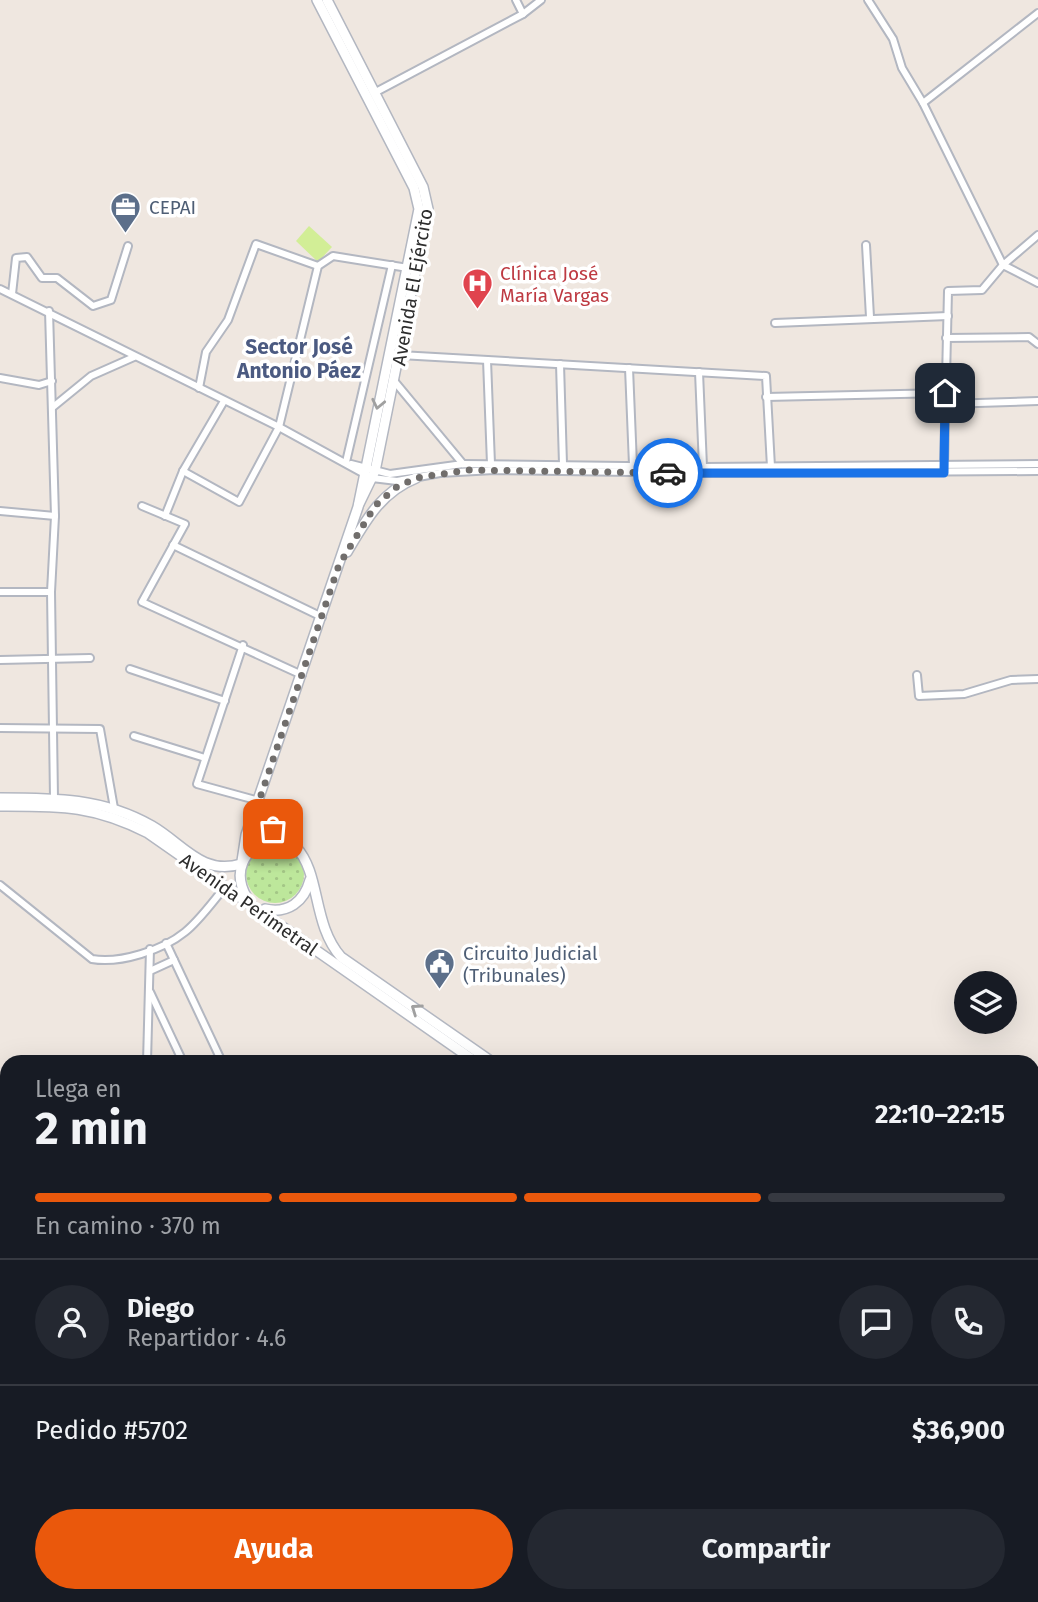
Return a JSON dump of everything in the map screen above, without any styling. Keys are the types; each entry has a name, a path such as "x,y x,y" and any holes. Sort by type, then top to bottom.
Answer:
{"street":[{"name":"Avenida El Ejército","path":"242,862 246,835 358,507 374,475 428,209 423,187 317,0"},
{"name":"Avenida El Ejército","path":"327,0 418,199 418,221 363,471 358,507"},
{"path":"516,0 523,14"},
{"path":"370,95 523,14 541,0"},
{"path":"868,0 894,39 902,68 923,103 1003,265 1038,283"},
{"path":"923,103 1038,13"},
{"path":"944,469 948,291 982,290 1003,265 1038,234"},
{"path":"199,388 206,352 229,320 256,244 318,266"},
{"path":"866,245 870,317"},
{"path":"12,294 16,258 27,257 42,278 57,278 93,306 97,306 111,300 128,246"},
{"path":"183,471 239,502 279,427 318,266 332,256 408,268"},
{"path":"346,462 392,265"},
{"path":"0,289 49,311 134,357 363,471 397,481 440,473 494,470 944,469 1038,464"},
{"path":"49,311 55,516 51,592 54,798"},
{"path":"775,323 870,317 947,316"},
{"path":"946,338 1029,337 1038,344"},
{"path":"400,355 766,376 771,467"},
{"path":"53,407 91,376 134,357"},
{"path":"487,360 491,464"},
{"path":"560,364 562,464"},
{"path":"629,368 633,465"},
{"path":"699,372 703,467"},
{"path":"0,379 38,385 52,381"},
{"path":"395,382 463,464"},
{"path":"766,397 945,393"},
{"path":"165,516 183,471 224,401"},
{"path":"946,404 1038,401"},
{"path":"374,475 401,474 463,464 1038,471"},
{"path":"339,565 375,506 395,488 416,478"},
{"path":"142,506 185,524 142,602 243,645 302,675"},
{"path":"0,511 55,516"},
{"path":"173,545 322,617"},
{"path":"0,592 51,592"},
{"path":"243,645 197,784 259,801 273,829 304,856 310,880 307,891 291,907 280,911 257,906 242,888 242,862 260,844 285,842"},
{"path":"0,660 90,658"},
{"path":"130,669 225,701"},
{"path":"917,675 919,696 964,694 1011,680 1038,679"},
{"path":"0,728 100,729 114,808"},
{"path":"134,736 205,758"},
{"name":"Avenida Perimetral","path":"0,798 90,801 114,808 154,827 210,866 228,868 242,862"},
{"name":"Avenida Perimetral","path":"0,806 83,808 119,818 148,833 257,906 356,980 466,1055"},
{"name":"Avenida Perimetral","path":"310,880 327,938 341,957 482,1055"},
{"path":"0,886 92,959 110,962 166,943 186,932 226,886"},
{"path":"166,943 219,1055"},
{"path":"146,1055 150,948"},
{"path":"150,971 174,960"},
{"path":"149,990 180,1055"}],"green space":[{"path":"309,226 332,247 318,262 296,241"},
{"path":"275,845 291,850 299,858 304,874 299,890 291,898 275,903 259,898 251,890 246,874 251,858 259,850"}],"way so far":[{"path":"273,829 259,801 339,565 375,506 403,483 440,473 468,470 668,473"}],"place":[{"name":"CEPAI","path":"126,234"},
{"name":"Clínica José María Vargas","path":"477,311"},
{"name":"Circuito Judicial (Tribunales)","path":"440,991"}],"district":[{"name":"Sector José Antonio Páez","path":"299,359"}],"route":[{"path":"668,473 944,473 945,393"}]}
